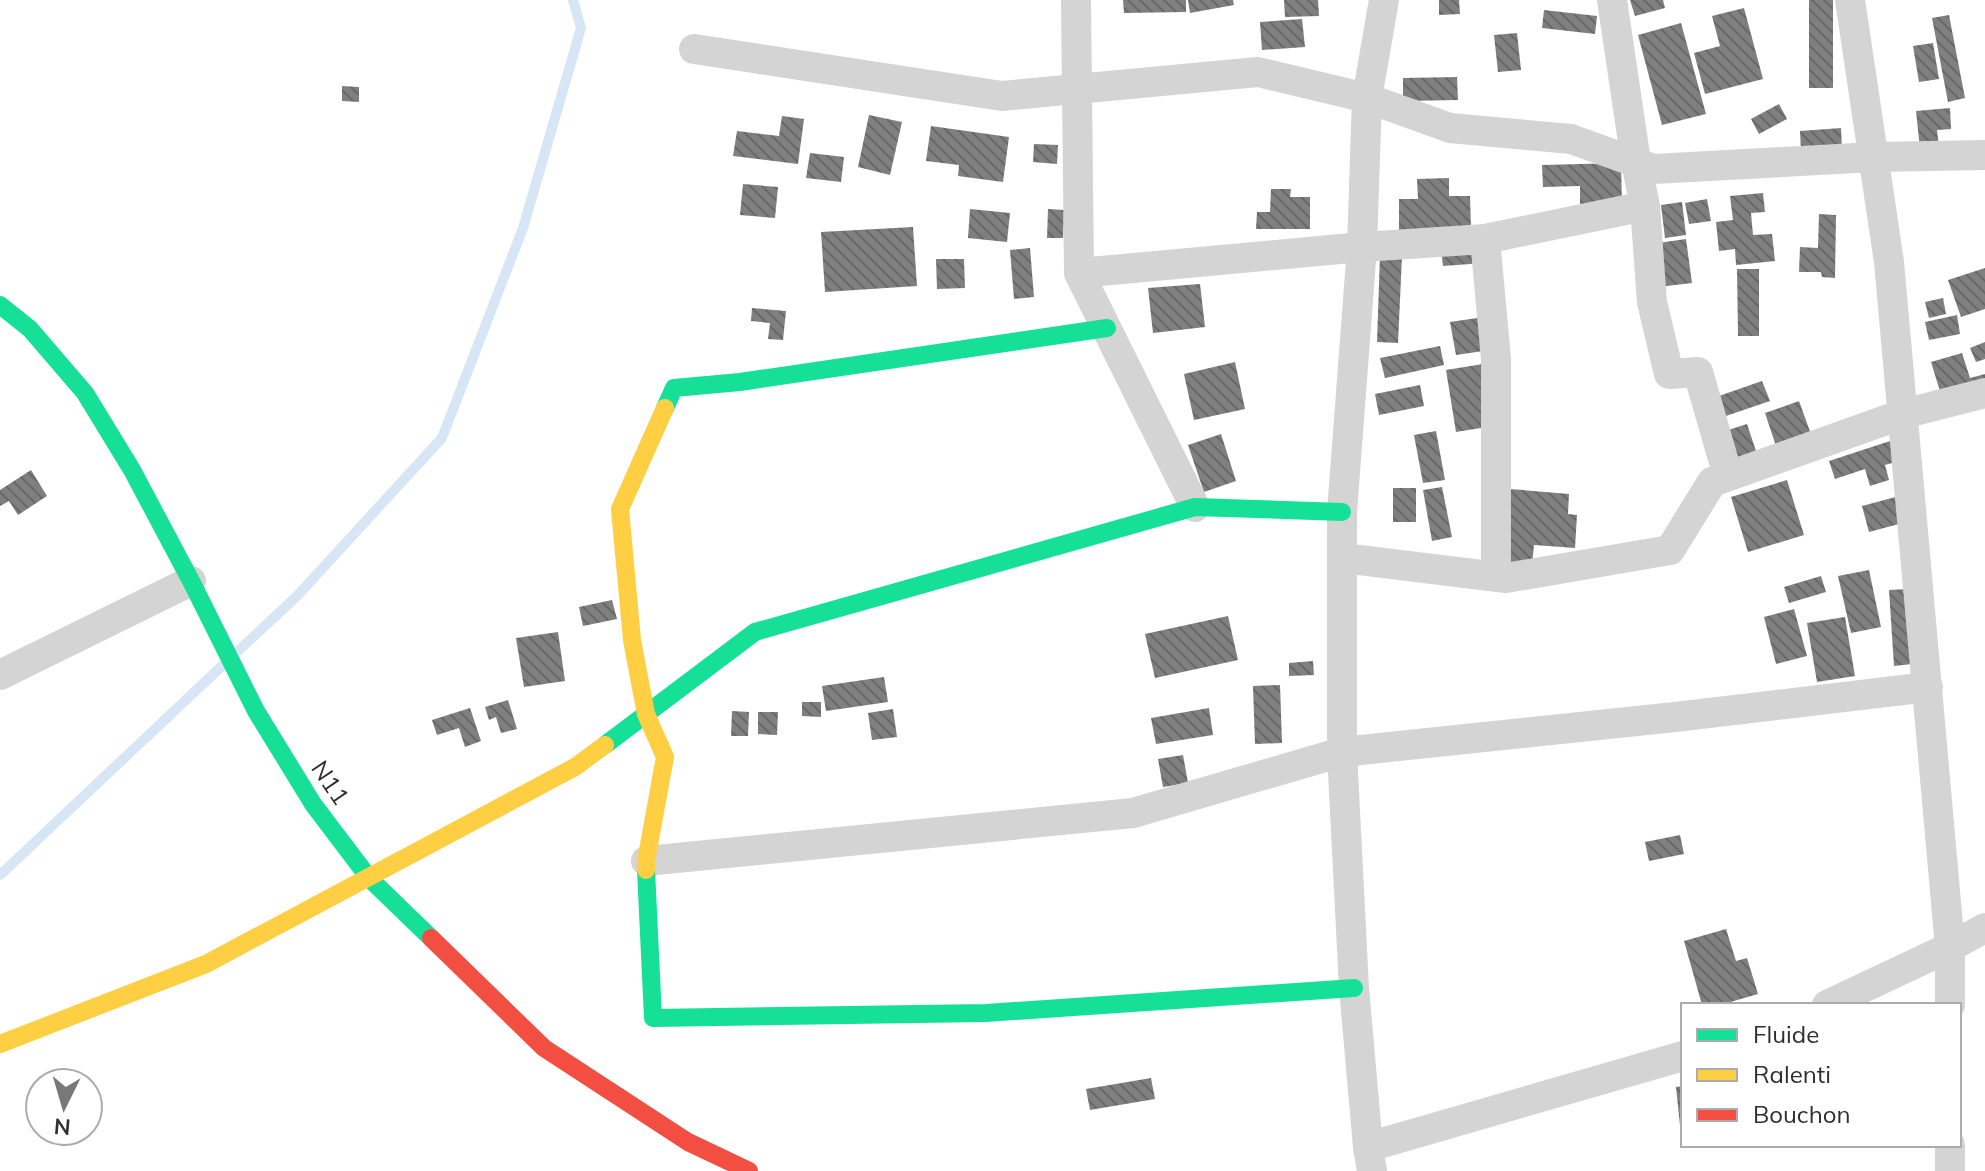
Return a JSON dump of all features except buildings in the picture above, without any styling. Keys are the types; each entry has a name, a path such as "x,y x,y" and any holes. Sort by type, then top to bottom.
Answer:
{"street":[{"path":"1076,0 1079,273 1195,507"},
{"path":"1384,0 1367,98 1362,247 1342,512 1342,752 1354,988 1370,1159 1681,1057"},
{"path":"1612,0 1645,206 1652,302 1669,374 1698,372 1728,476"},
{"path":"1850,0 1889,262 1950,947 1950,1003"},
{"path":"694,49 1002,96 1258,72 1367,98 1450,128 1571,139 1654,169 1874,157 1985,155"},
{"path":"1079,273 1485,239 1645,206"},
{"path":"1485,239 1496,359 1496,576"},
{"name":"N11","path":"0,305 30,329 85,393 132,470 256,711 313,804 369,878 544,1048 688,1142 749,1171"},
{"path":"1107,328 740,382 674,388 620,509 632,640 646,714 665,757 646,861 653,1018 986,1013 1354,988"},
{"path":"1343,558 1506,578 1670,550 1712,482 1903,414 1985,393"},
{"path":"0,1044 206,964 575,767 755,632 1195,507 1342,512"},
{"path":"0,675 191,581"},
{"path":"646,861 1133,813 1342,752 1928,687"},
{"path":"1831,1003 1985,928"},
{"path":"1950,1147 1950,1171"}],"waterway":[{"path":"238,651 297,596 442,438 523,228 581,28 573,0"},
{"path":"0,875 223,665"}],"traffic: fast":[{"path":"0,305 30,329 85,393 132,470 256,711 313,804 369,878 431,938"},
{"path":"665,408 674,388 740,382 1107,328"},
{"path":"605,745 755,632 1195,507 1342,512"},
{"path":"646,870 653,1018 986,1013 1354,988"}],"traffic: slow":[{"path":"646,870 665,757 646,714 632,640 620,509 665,408"},
{"path":"0,1044 206,964 575,767 605,745"}],"traffic: jam":[{"path":"431,938 544,1048 688,1142 749,1171"}]}
